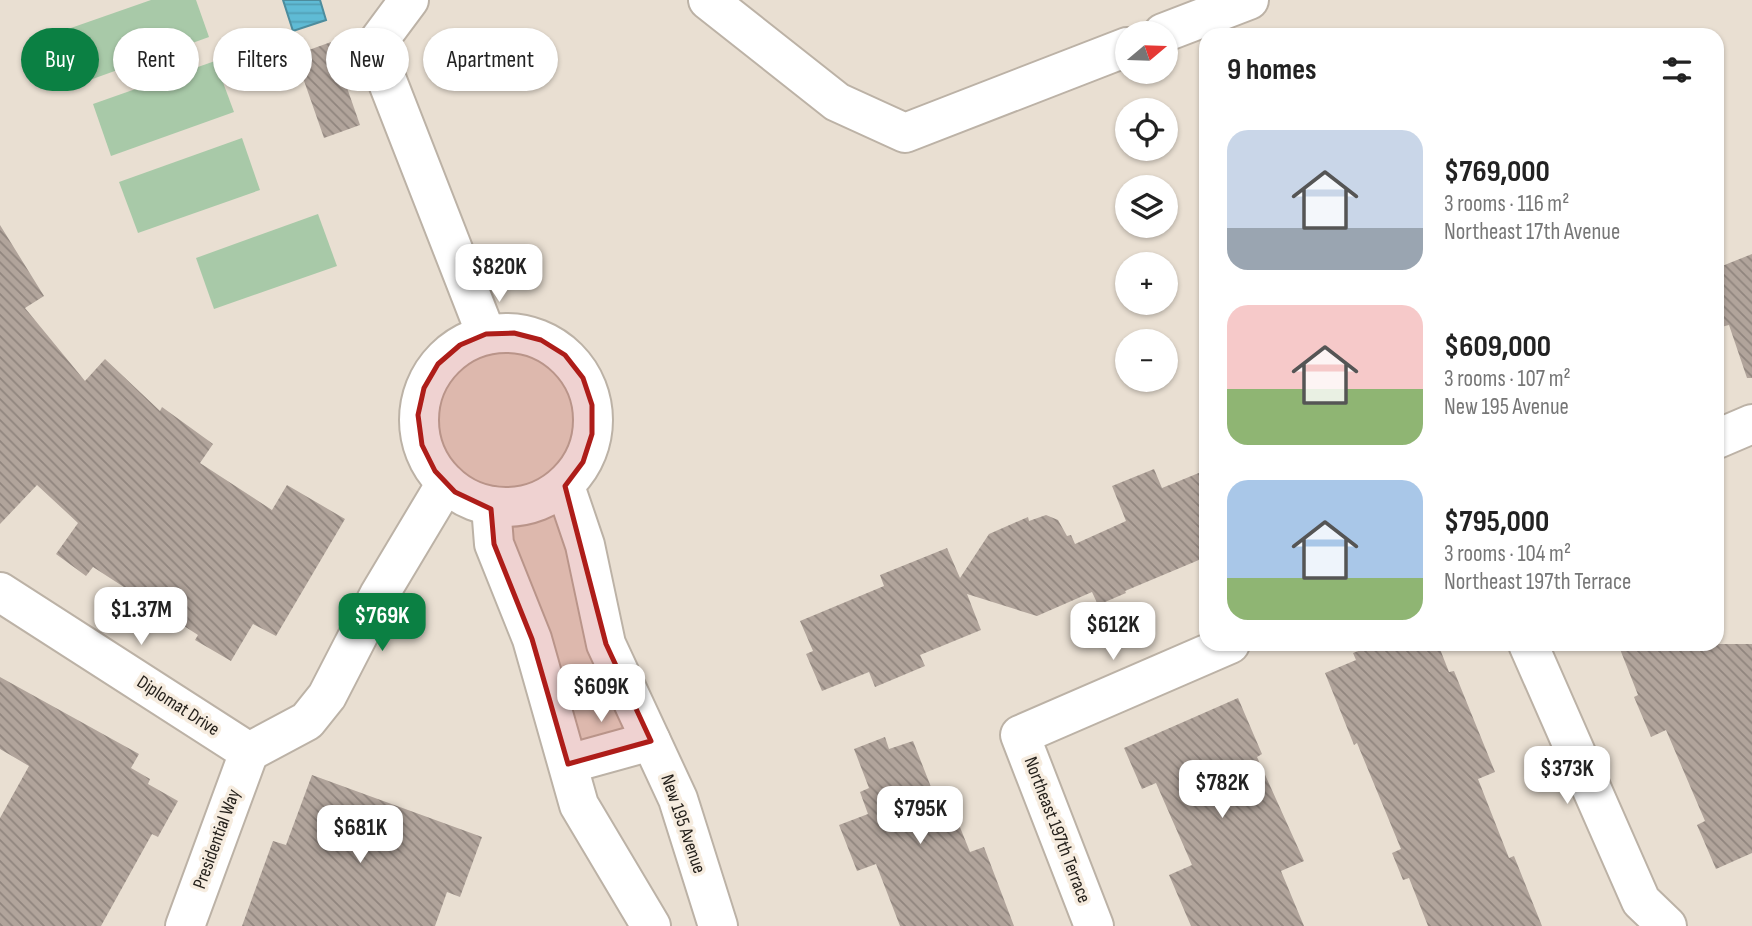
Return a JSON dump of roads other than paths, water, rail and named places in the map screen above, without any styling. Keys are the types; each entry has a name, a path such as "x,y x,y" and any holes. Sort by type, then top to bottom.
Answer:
{"street":[{"path":"409,0 374,47 486,334"},
{"path":"708,0 837,102 905,133 1115,52"},
{"path":"1178,27 1249,0"},
{"path":"514,333 541,340 565,355 583,378 592,405 592,434 583,462 565,486 540,501 511,508 482,505 455,492 435,471 422,445 418,415 424,388 438,363 460,345 486,334 514,333"},
{"path":"1724,436 1752,425"},
{"path":"249,751 307,721 327,696 379,595 446,483"},
{"name":"New 195 Avenue","path":"565,486 585,545 606,644 678,799 718,926"},
{"path":"491,506 494,544 532,639 579,805 651,926"},
{"name":"Diplomat Drive","path":"0,592 249,751"},
{"name":"Northeast 197th Terrace","path":"1094,926 1020,735 1214,651"},
{"path":"1531,651 1641,901 1667,926"},
{"path":"568,764 651,741"},
{"name":"Presidential Way","path":"185,926 249,751"}],"water":[{"path":"283,0 320,0 326,20 302,28 292,28"}]}
